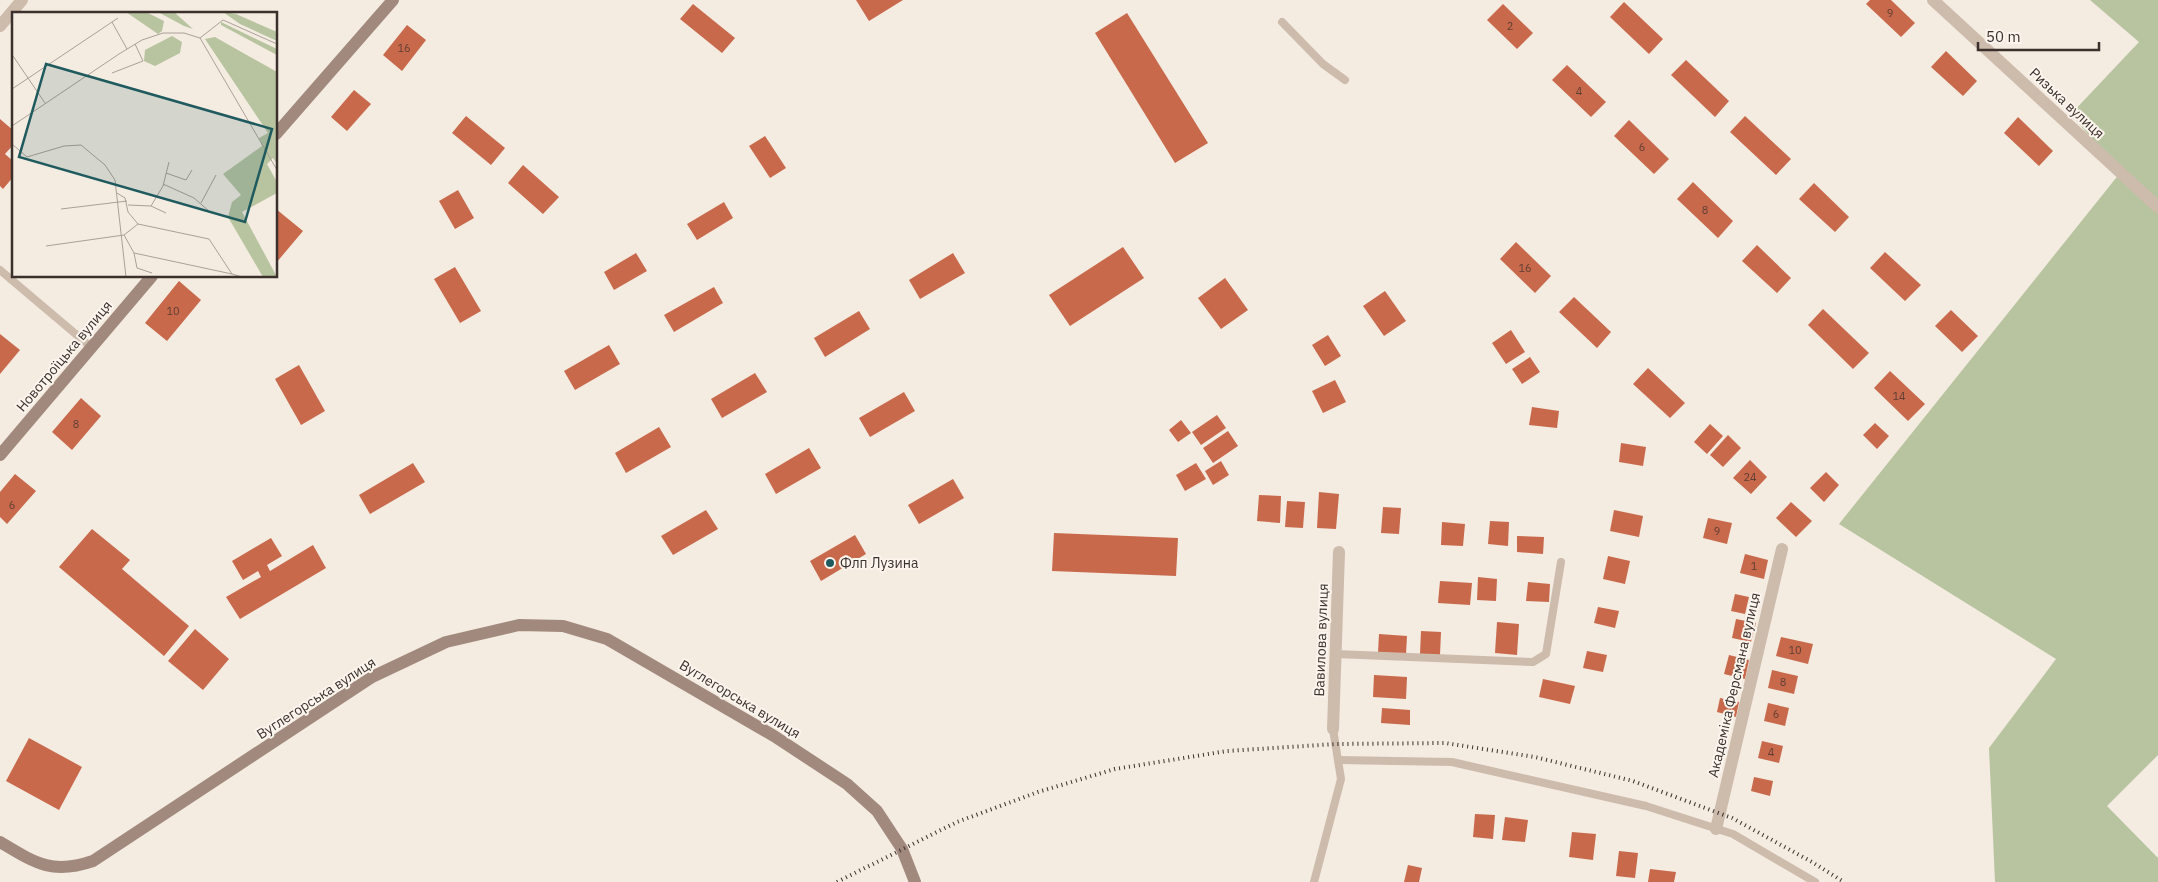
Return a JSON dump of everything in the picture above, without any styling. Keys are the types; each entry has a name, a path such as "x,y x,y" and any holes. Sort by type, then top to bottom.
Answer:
{"main road":[{"path":"278,132 393,0"},
{"name":"Новотроїцька вулиця","path":"0,455 150,278"},
{"name":"Вуглегорська вулиця","path":"0,842 38,863 54,867 75,867 93,861 372,677 446,642 519,625 563,626 607,639 774,736 847,784 877,810 902,849 915,882"}],"street":[{"path":"0,26 22,0"},
{"name":"Ризька вулиця","path":"1933,0 2158,207"},
{"name":"Академіка Ферсмана вулиця","path":"1716,829 1782,549"},
{"name":"Вавилова вулиця","path":"1333,729 1339,552"}],"lane":[{"path":"1282,22 1323,64 1345,80"},
{"path":"0,270 91,347"},
{"path":"1336,654 1533,662 1546,654 1561,562"},
{"path":"1314,882 1341,779 1333,729"},
{"path":"1338,760 1452,762 1646,806 1733,834 1815,882"}],"green space":[{"path":"2090,0 2158,0 2158,755 2107,806 2158,858 2158,882 1995,882 1989,748 2056,659 1839,524 2120,173 2071,114 2139,42"}],"building":[{"path":"856,0 903,0 869,21"},
{"path":"1870,0 1891,0 1915,23 1901,37 1866,4"},
{"path":"1624,2 1663,39 1649,54 1610,17"},
{"path":"693,4 735,38 722,53 680,19"},
{"path":"1503,4 1533,33 1517,49 1487,20"},
{"path":"1127,13 1208,143 1175,163 1095,33"},
{"path":"407,25 426,40 402,71 383,55"},
{"path":"1946,51 1977,81 1963,96 1931,67"},
{"path":"1686,60 1729,101 1715,117 1671,75"},
{"path":"1567,65 1606,102 1591,117 1552,80"},
{"path":"354,90 371,104 347,131 331,117"},
{"path":"466,116 505,148 491,165 452,133"},
{"path":"1745,116 1791,159 1776,175 1730,132"},
{"path":"2018,117 2053,151 2039,166 2004,133"},
{"path":"0,119 12,129 12,146 5,154 12,160 12,178 3,189 0,186"},
{"path":"1629,120 1669,159 1654,174 1614,136"},
{"path":"765,136 786,168 770,178 749,146"},
{"path":"523,165 559,197 543,214 508,183"},
{"path":"1693,182 1733,221 1718,238 1677,199"},
{"path":"1814,183 1849,217 1835,232 1799,199"},
{"path":"458,190 474,218 455,229 439,201"},
{"path":"724,202 733,218 697,240 687,224"},
{"path":"278,211 303,231 278,261"},
{"path":"1516,242 1551,276 1535,293 1500,259"},
{"path":"1757,245 1791,278 1777,293 1742,261"},
{"path":"1123,247 1144,278 1070,326 1049,295"},
{"path":"1885,252 1921,285 1905,301 1870,268"},
{"path":"636,253 647,271 614,290 604,272"},
{"path":"953,253 965,273 920,299 909,280"},
{"path":"455,267 481,311 460,323 434,279"},
{"path":"1225,278 1248,310 1221,329 1198,298"},
{"path":"179,281 201,300 167,341 145,323"},
{"path":"714,287 723,303 674,332 664,315"},
{"path":"1385,291 1406,321 1384,336 1363,306"},
{"path":"1574,297 1611,332 1597,348 1559,312"},
{"path":"1823,309 1869,353 1853,369 1808,325"},
{"path":"1951,310 1978,336 1962,352 1935,326"},
{"path":"859,311 870,329 825,357 814,338"},
{"path":"1511,330 1525,352 1506,364 1492,343"},
{"path":"0,334 20,350 0,374"},
{"path":"1328,335 1341,356 1325,366 1312,345"},
{"path":"609,345 620,364 575,390 564,371"},
{"path":"1530,357 1540,372 1522,384 1512,369"},
{"path":"299,365 325,411 301,425 275,379"},
{"path":"1648,368 1685,403 1670,418 1633,384"},
{"path":"1890,371 1925,404 1908,421 1874,388"},
{"path":"755,373 767,392 722,418 711,399"},
{"path":"1335,380 1346,402 1323,413 1312,391"},
{"path":"904,392 915,411 870,437 859,418"},
{"path":"81,398 101,416 72,450 52,432"},
{"path":"1532,407 1559,411 1557,428 1529,425"},
{"path":"1217,415 1226,428 1201,445 1192,432"},
{"path":"1181,420 1191,433 1178,442 1169,430"},
{"path":"1875,423 1889,436 1877,449 1863,435"},
{"path":"1710,424 1723,436 1707,454 1694,442"},
{"path":"659,427 671,447 626,473 615,453"},
{"path":"1228,431 1238,446 1213,463 1203,448"},
{"path":"1728,435 1741,448 1723,467 1710,455"},
{"path":"1621,443 1646,447 1643,466 1619,462"},
{"path":"809,448 821,468 776,494 765,474"},
{"path":"1750,460 1767,477 1751,494 1733,478"},
{"path":"1221,461 1229,475 1213,485 1205,471"},
{"path":"413,463 425,482 370,514 359,495"},
{"path":"1196,463 1206,479 1185,491 1176,475"},
{"path":"1826,472 1839,485 1824,502 1810,488"},
{"path":"15,474 36,491 7,524 0,517 0,492"},
{"path":"953,479 964,498 919,524 908,505"},
{"path":"1319,492 1339,494 1336,529 1317,528"},
{"path":"1259,495 1281,496 1280,523 1257,521"},
{"path":"1287,501 1305,502 1303,528 1285,527"},
{"path":"1791,502 1812,521 1796,537 1776,518"},
{"path":"1383,507 1401,508 1399,534 1381,533"},
{"path":"706,510 718,529 673,555 661,536"},
{"path":"1614,510 1643,516 1639,537 1610,531"},
{"path":"1708,518 1732,523 1727,544 1703,538"},
{"path":"1490,521 1509,522 1508,546 1488,544"},
{"path":"1442,522 1465,524 1463,546 1441,545"},
{"path":"92,529 130,560 122,569 189,626 164,656 59,567"},
{"path":"1054,533 1178,538 1176,576 1052,571"},
{"path":"855,535 866,554 821,581 810,561"},
{"path":"1517,536 1544,537 1543,554 1517,552"},
{"path":"271,538 282,556 267,565 270,571 313,545 326,568 240,619 226,597 261,577 258,571 243,580 232,561"},
{"path":"1745,554 1768,560 1764,579 1740,573"},
{"path":"1608,556 1630,561 1625,584 1603,579"},
{"path":"1478,577 1497,579 1496,601 1477,600"},
{"path":"1440,581 1472,583 1470,605 1438,603"},
{"path":"1528,582 1550,584 1549,602 1526,601"},
{"path":"1735,594 1749,597 1745,614 1731,611"},
{"path":"1598,607 1619,611 1615,628 1594,623"},
{"path":"1736,619 1756,623 1751,642 1732,638"},
{"path":"1497,622 1519,624 1517,655 1495,653"},
{"path":"195,629 229,659 203,690 168,661"},
{"path":"1421,631 1441,632 1440,655 1420,654"},
{"path":"1379,634 1407,636 1406,654 1378,653"},
{"path":"1781,637 1813,644 1808,664 1776,656"},
{"path":"1587,651 1607,655 1603,672 1583,668"},
{"path":"1729,655 1749,660 1745,679 1724,674"},
{"path":"1772,670 1798,676 1794,694 1768,688"},
{"path":"1374,675 1407,677 1406,699 1373,697"},
{"path":"1543,679 1575,686 1570,704 1539,697"},
{"path":"1720,698 1739,702 1736,717 1717,712"},
{"path":"1768,703 1789,708 1785,726 1764,721"},
{"path":"1382,708 1410,710 1410,725 1381,723"},
{"path":"29,738 82,767 59,810 6,781"},
{"path":"1762,741 1783,746 1779,763 1758,758"},
{"path":"1754,777 1773,781 1770,796 1751,791"},
{"path":"1475,814 1495,815 1493,839 1473,837"},
{"path":"1505,817 1528,820 1525,842 1502,840"},
{"path":"1572,832 1596,834 1593,860 1569,857"},
{"path":"1619,851 1638,853 1635,878 1616,876"},
{"path":"1408,865 1422,868 1419,882 1404,882"},
{"path":"1650,869 1676,872 1674,882 1648,882"}],"railway":[{"path":"837,882 957,822 1038,792 1115,769 1227,751 1336,744 1445,743 1535,757 1633,781 1732,818 1844,882"}],"place":[{"name":"Флп Лузина","path":"830,563"}]}
